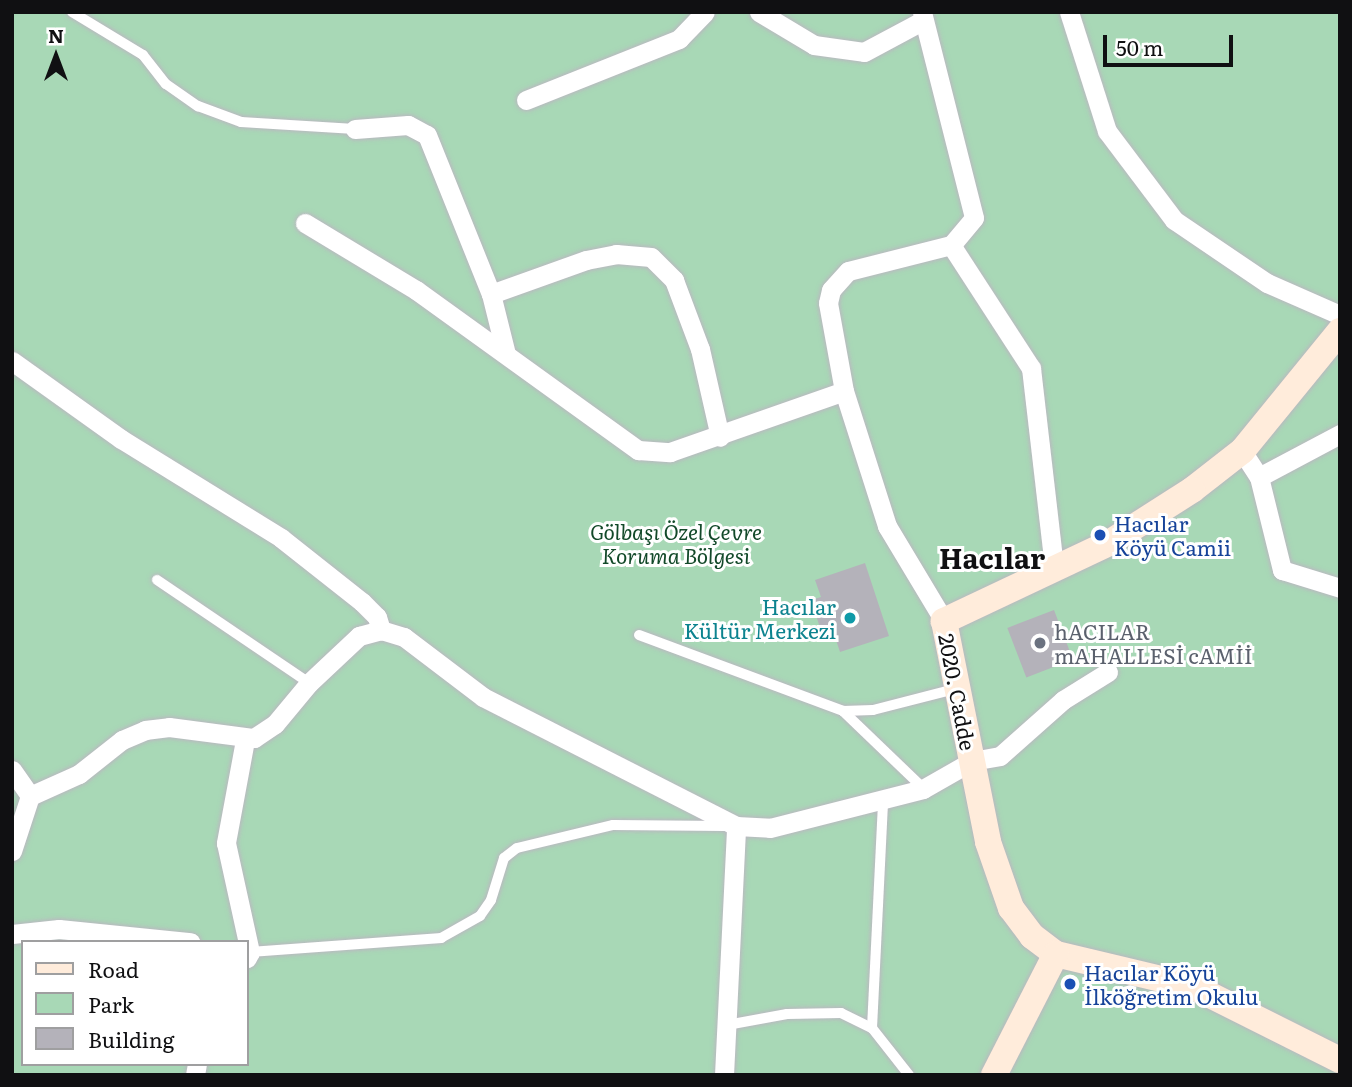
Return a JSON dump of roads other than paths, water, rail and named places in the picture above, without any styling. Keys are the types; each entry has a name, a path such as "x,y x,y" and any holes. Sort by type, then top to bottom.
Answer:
{"street":[{"path":"526,100 678,39 705,12"},
{"path":"759,12 814,46 864,52 922,17 974,218 951,245 1031,368 1054,566"},
{"path":"1069,12 1107,131 1174,220 1267,283 1340,315"},
{"path":"355,129 408,125 427,135 491,294 506,354"},
{"path":"305,223 416,290 638,450 670,452 720,437 844,391"},
{"name":"2020. Cadde","path":"951,245 848,271 831,290 828,303 844,391 887,526 944,621 972,761 1004,894 1026,929 1056,954"},
{"path":"491,294 586,260 616,254 651,257 674,280 700,349 720,437"},
{"path":"944,621 1129,532 1242,451 1340,331"},
{"path":"12,362 121,439 281,538 362,602 377,617 381,630"},
{"path":"1259,477 1340,434"},
{"path":"1242,451 1259,477 1282,570 1340,588"},
{"path":"12,851 30,796 79,774 122,740 145,730 169,727 245,740 275,724 309,683 359,636 381,630 404,636 483,697 736,826 770,828 923,789 972,761 1000,756 1063,700 1108,672"},
{"path":"245,740 226,844 245,940"},
{"path":"12,770 30,796"},
{"path":"724,1075 736,826"},
{"path":"12,934 59,929 170,940"},
{"path":"994,1075 1056,954 1194,987 1340,1060"}],"lane":[{"path":"72,12 143,55 166,83 198,106 241,122 355,129"},
{"path":"157,580 309,683"},
{"path":"639,635 843,711 923,789"},
{"path":"843,711 873,709 957,688"},
{"path":"872,1027 883,801"},
{"path":"248,954 441,938 480,916 491,900 504,858 517,848 613,825 736,826"},
{"path":"727,1025 787,1014 841,1013 872,1027 909,1075"}],"place":[{"name":"Hacılar Köyü Camii","path":"1100,535"},
{"name":"Hacılar Kültür Merkezi","path":"850,618"},
{"name":"hACILAR mAHALLESİ cAMİİ","path":"1040,643"},
{"name":"Hacılar Köyü İlköğretim Okulu","path":"1070,984"}],"district":[{"name":"Hacılar","path":"992,557"}],"park label":[{"name":"Gölbaşı Özel Çevre Koruma Bölgesi","path":"676,543"}]}
